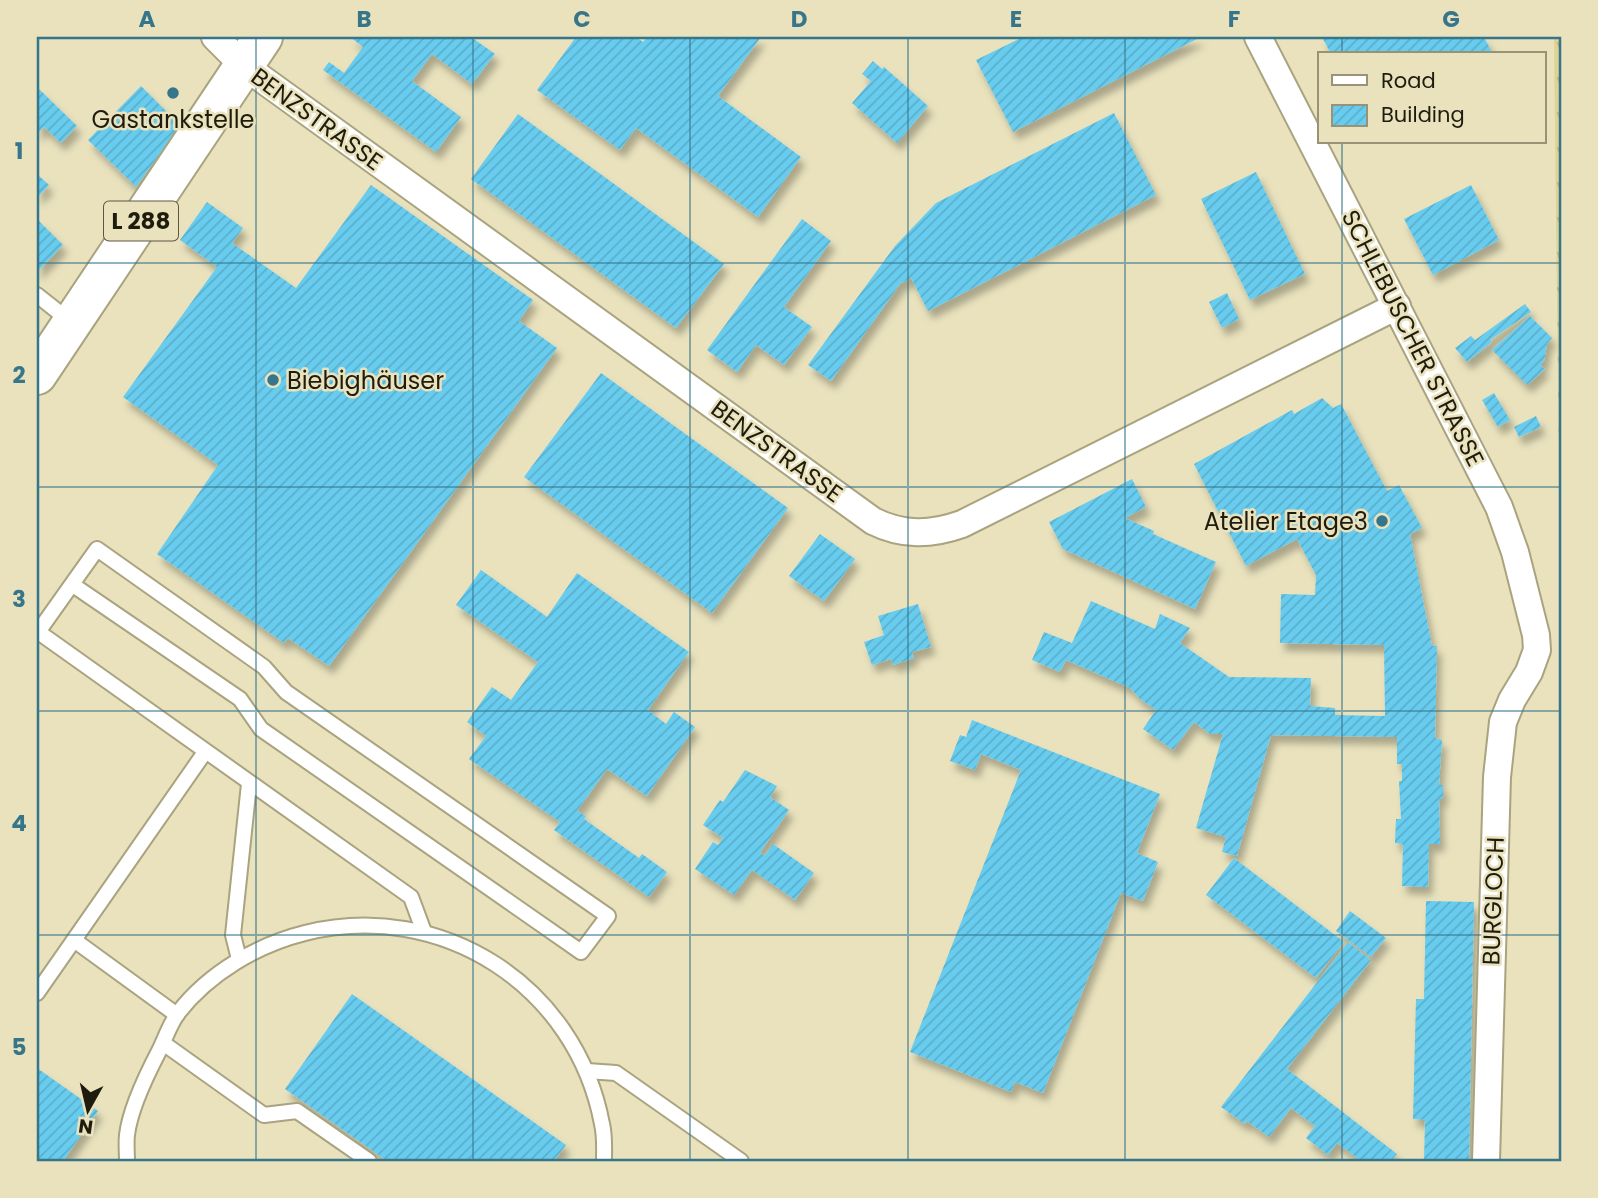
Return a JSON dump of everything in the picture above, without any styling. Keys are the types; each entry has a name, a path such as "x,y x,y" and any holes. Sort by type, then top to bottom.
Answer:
{"main road":[{"name":"L 288","path":"37,375 254,52"}],"street":[{"name":"BENZSTRASSE","path":"215,37 254,52 873,521 898,531 926,533 962,524 1397,306"},
{"name":"SCHLEBUSCHER STRASSE","path":"1258,37 1499,507 1515,552 1536,635 1537,650"},
{"name":"BURGLOCH","path":"1486,1161 1497,776 1503,722 1512,700 1529,672 1537,650"}],"lane":[{"path":"37,295 72,323"},
{"path":"73,584 240,699 261,729 581,952 608,916 286,692 264,667 97,549 38,632 411,897 424,932"},
{"path":"37,993 205,752"},
{"path":"239,959 233,935 249,784"},
{"path":"127,1161 127,1134 145,1079 177,1015 214,978 239,959 282,939 329,927 376,924 424,932 466,946 504,968 538,997 566,1032 587,1071 603,1125 604,1161"},
{"path":"74,940 177,1015"},
{"path":"163,1043 264,1115 297,1111 369,1161"},
{"path":"587,1071 616,1073 741,1161"}],"green space":[{"path":"1554,37 1561,37 1561,654"}],"building":[{"path":"350,37 471,37 495,54 472,84 432,54 412,81 461,117 436,152 323,70 329,62 344,73 363,47"},
{"path":"576,37 636,37 643,42 647,37 761,37 718,96 801,157 758,217 636,128 620,150 537,90"},
{"path":"1023,37 1201,37 1013,132 976,60"},
{"path":"1322,37 1484,37 1492,52 1330,52"},
{"path":"873,61 882,69 884,67 928,106 897,143 852,103 871,81 862,74"},
{"path":"141,86 180,125 136,187 88,140"},
{"path":"37,87 77,126 61,143 44,127 37,134"},
{"path":"1114,113 1156,195 928,311 911,278 900,284 831,381 808,365 895,246 936,203"},
{"path":"518,114 724,264 676,328 471,179"},
{"path":"1256,172 1305,274 1250,300 1201,199"},
{"path":"37,174 49,185 37,198"},
{"path":"371,185 533,300 519,321 557,348 329,666 288,638 284,643 157,554 218,465 123,397 217,267 180,240 207,202 243,228 232,243 296,288"},
{"path":"1471,185 1499,240 1433,275 1404,219"},
{"path":"37,219 63,245 37,272"},
{"path":"802,219 831,241 784,307 812,327 784,365 756,345 737,372 707,350"},
{"path":"1227,293 1239,319 1222,328 1209,302"},
{"path":"1525,304 1531,312 1490,340 1492,342 1467,362 1455,348 1471,336 1475,340"},
{"path":"1530,316 1552,338 1547,344 1544,361 1540,365 1545,369 1527,385 1492,350"},
{"path":"601,373 788,508 712,613 524,477"},
{"path":"1494,393 1510,420 1498,427 1482,400"},
{"path":"1322,398 1333,408 1341,404 1387,491 1399,485 1422,528 1410,534 1432,646 1437,646 1435,738 1442,740 1439,785 1443,785 1443,799 1439,799 1440,844 1429,844 1428,887 1402,886 1403,844 1395,843 1396,819 1401,819 1399,781 1402,781 1402,764 1397,764 1397,737 1271,735 1237,856 1222,852 1226,837 1196,828 1223,734 1210,734 1194,722 1173,750 1143,729 1156,710 1130,688 1066,660 1060,672 1032,660 1044,632 1072,643 1091,601 1155,629 1160,614 1190,628 1180,643 1229,677 1311,678 1310,706 1335,708 1335,715 1385,716 1384,645 1280,643 1281,594 1315,595 1316,575 1297,539 1246,566 1194,464 1292,410 1294,414"},
{"path":"1536,416 1541,427 1519,437 1514,427"},
{"path":"1132,479 1146,507 1125,518 1154,531 1153,534 1216,562 1195,609 1063,549 1049,522"},
{"path":"820,534 855,559 824,601 789,576"},
{"path":"481,570 547,617 577,573 689,652 648,710 666,724 674,712 695,727 647,796 607,769 577,811 586,816 584,819 639,858 642,854 667,872 649,897 554,830 560,822 469,759 486,736 467,722 492,687 511,700 538,662 456,605"},
{"path":"918,604 931,647 912,652 914,658 893,665 891,659 872,665 864,642 884,635 878,616"},
{"path":"972,720 1160,794 1137,853 1158,862 1143,901 1121,893 1043,1093 1015,1082 1011,1092 910,1052 1021,770 981,754 975,770 950,761 960,735 966,737"},
{"path":"745,770 777,786 770,797 789,810 760,853 765,855 773,844 814,873 795,900 752,870 734,895 695,869 713,842 718,845 723,838 703,825"},
{"path":"1234,858 1344,942 1316,978 1206,895"},
{"path":"1426,901 1474,902 1469,1161 1424,1161 1425,1120 1413,1119 1416,999 1424,999"},
{"path":"1350,911 1386,938 1371,957 1336,931"},
{"path":"1348,942 1371,960 1287,1069 1397,1154 1391,1161 1361,1161 1337,1143 1328,1155 1306,1138 1315,1126 1291,1108 1269,1137 1221,1107"},
{"path":"352,994 566,1145 554,1161 387,1161 285,1089"},
{"path":"37,1068 98,1111 63,1161 37,1161"}],"place":[{"name":"Gastankstelle","path":"173,93"},
{"name":"Biebighäuser","path":"273,380"},
{"name":"Atelier Etage3","path":"1382,521"}]}
